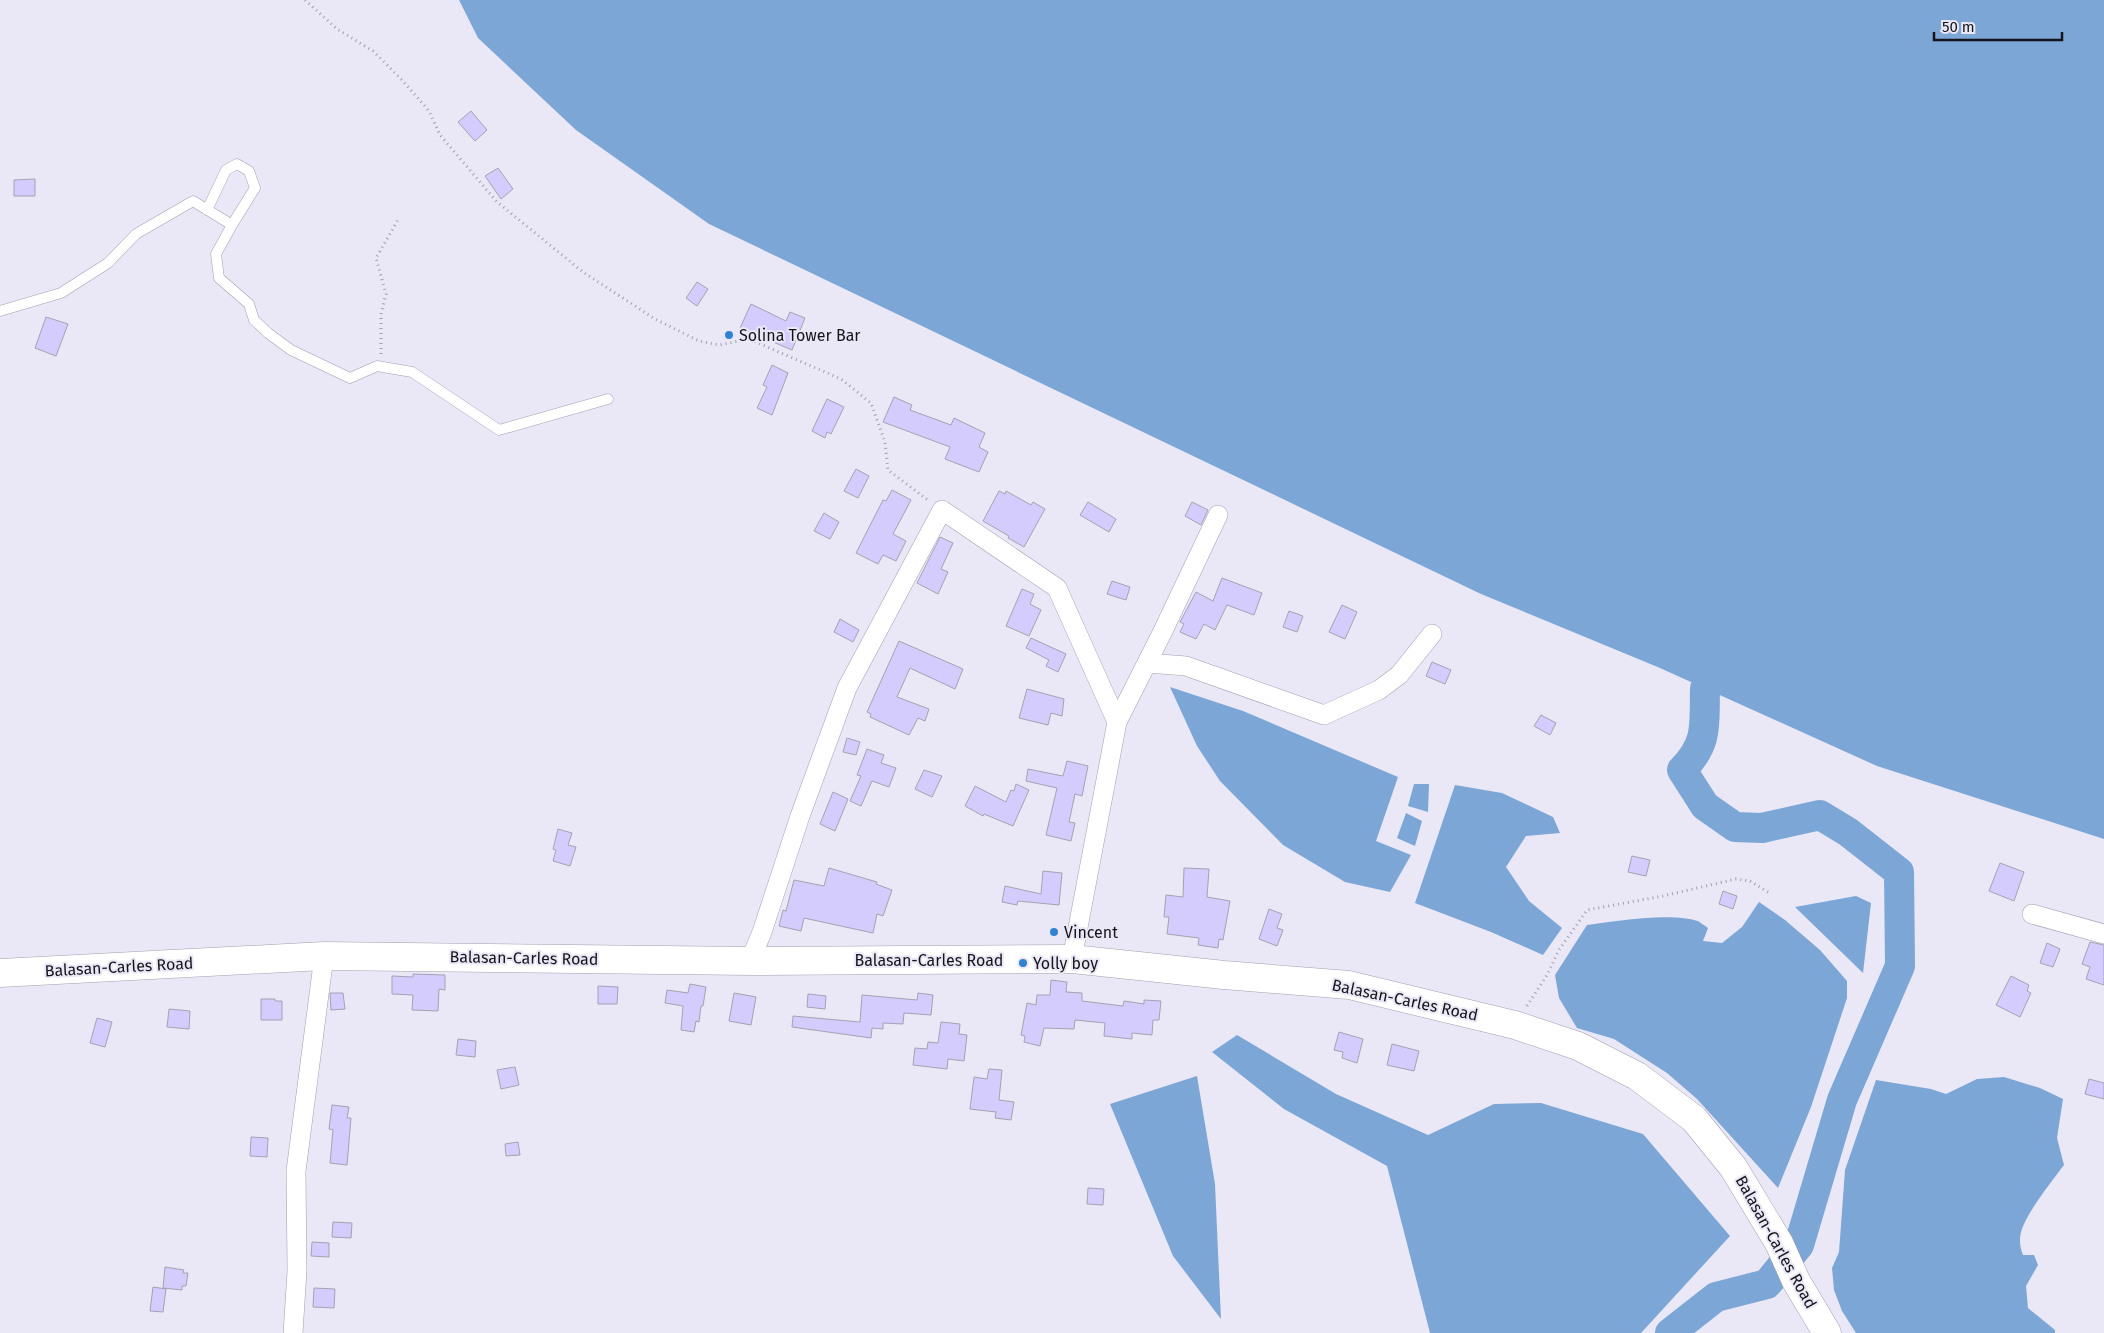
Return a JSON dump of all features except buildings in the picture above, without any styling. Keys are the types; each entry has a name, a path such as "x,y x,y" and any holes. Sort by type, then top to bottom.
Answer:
{"main road":[{"name":"Balasan-Carles Road","path":"0,973 324,956 750,961 1072,959 1224,975 1349,985 1515,1025 1578,1046 1637,1076 1694,1119 1733,1167 1779,1243 1796,1281 1827,1333"}],"street":[{"path":"750,961 762,932 800,816 847,688 942,510 1057,588 1116,722"},
{"path":"1072,959 1116,722 1218,515"},
{"path":"1146,663 1186,666 1324,715 1379,690 1399,675 1432,634"},
{"path":"2032,914 2104,934"},
{"path":"294,1333 297,1271 296,1171 324,956"}],"lane":[{"path":"208,210 226,170 237,164 249,172 255,188 216,254 219,278 248,304 254,320 268,333 291,350 350,378 377,366 412,372 499,430 608,399"},
{"path":"0,311 60,293 108,263 136,234 193,201 232,225"}],"path":[{"path":"305,0 337,29 373,51 429,111 440,135 497,202 583,272 655,319 698,341 719,345 749,338 841,380 871,403 885,442 888,470 942,510"},
{"path":"377,366 382,352 381,314 386,294 376,258 399,218"},
{"path":"1515,1025 1547,975 1559,950 1587,910 1663,896 1736,879 1750,881 1772,894"}],"water":[{"path":"459,0 2104,0 2104,839 1877,766 1660,668 1481,594 709,224 576,130 478,38"},
{"path":"1170,687 1243,711 1398,777 1376,841 1411,855 1390,892 1345,882 1283,845 1220,781 1197,746"},
{"path":"1414,784 1429,784 1428,812 1408,806"},
{"path":"1455,785 1502,793 1553,817 1560,833 1526,836 1506,867 1529,901 1562,928 1543,955 1491,932 1415,903"},
{"path":"1406,813 1422,821 1415,846 1397,838"},
{"path":"1856,896 1871,903 1863,973 1795,907"},
{"path":"1759,902 1785,920 1820,950 1847,981 1847,998 1811,1107 1778,1188 1697,1099 1667,1073 1614,1039 1577,1028 1559,998 1555,975 1587,925 1643,918 1687,918 1698,921 1708,928 1703,941 1722,943 1742,927"},
{"path":"1237,1035 1336,1094 1428,1135 1494,1104 1541,1103 1643,1134 1730,1236 1641,1333 1430,1333 1387,1166 1284,1109 1212,1052"},
{"path":"1197,1076 1215,1184 1221,1319 1173,1256 1110,1104"},
{"path":"2004,1077 2040,1088 2063,1099 2057,1138 2064,1165 2034,1206 2024,1224 2020,1238 2023,1255 2034,1255 2038,1265 2026,1286 2028,1308 2055,1330 2055,1333 1856,1333 1842,1311 1834,1290 1832,1268 1839,1252 1845,1170 1876,1080 1931,1089 1946,1094 1977,1079"}],"waterway":[{"path":"1670,1333 1716,1297 1767,1284 1799,1245 1842,1100 1900,966 1899,872 1848,832 1820,815 1762,828 1735,827 1705,806 1682,770 1691,760 1701,742 1704,723 1705,689"}],"place":[{"name":"Solina Tower Bar","path":"729,335"},
{"name":"Vincent","path":"1054,932"},
{"name":"Yolly boy","path":"1023,963"}]}
